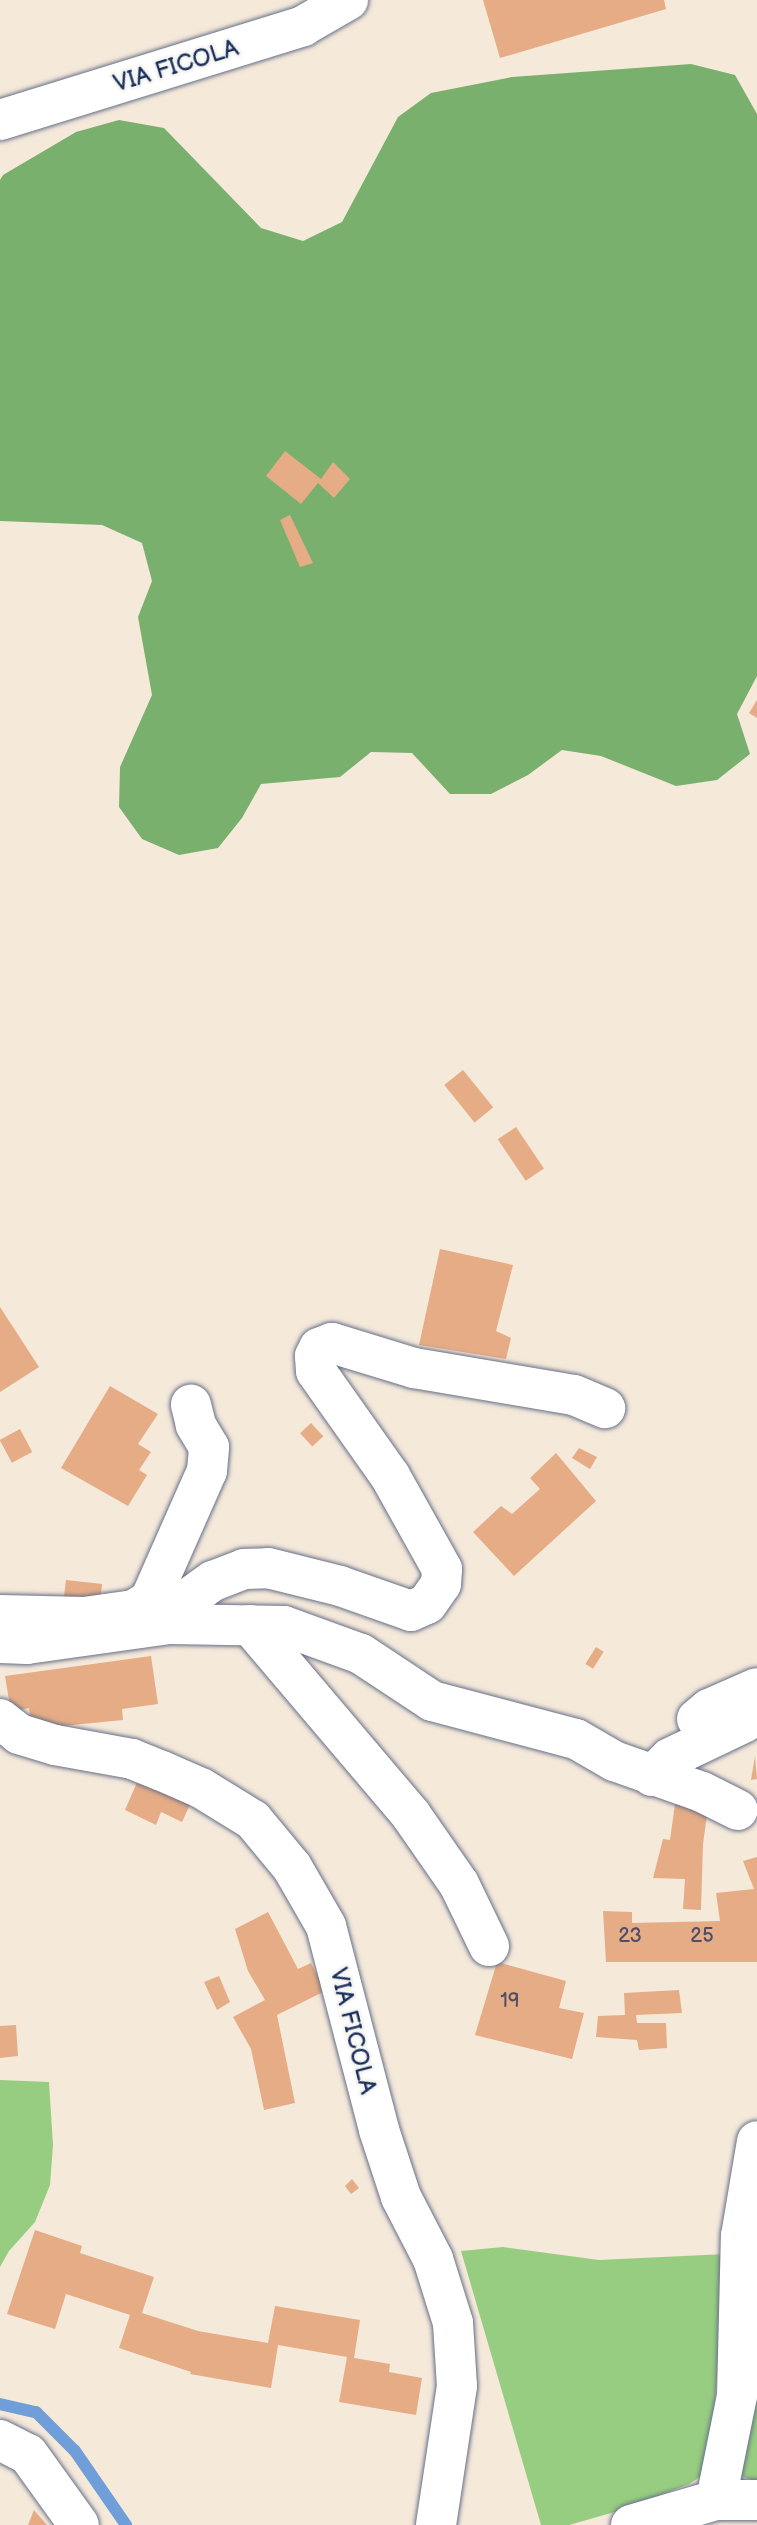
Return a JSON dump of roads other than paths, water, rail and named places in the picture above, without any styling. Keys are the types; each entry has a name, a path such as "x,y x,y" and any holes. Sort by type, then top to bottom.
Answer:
{"street":[{"name":"VIA FICOLA","path":"0,120 303,26 348,0"},
{"path":"170,1624 185,1601 213,1581 244,1569 268,1568 340,1586 411,1611 427,1604 441,1584 442,1569 390,1476 316,1371 315,1356 319,1348 332,1343 414,1368 574,1395 605,1408"},
{"path":"0,1615 84,1617 134,1610 150,1600 207,1471 209,1447 196,1425 191,1405"},
{"path":"0,1643 27,1644 170,1624 284,1626 361,1654 432,1701 576,1739 614,1761 702,1792 738,1810"},
{"path":"250,1625 411,1815 459,1884 489,1946"},
{"path":"652,1776 670,1758 692,1747 688,1735 702,1714 751,1705"},
{"name":"VIA FICOLA","path":"0,1719 19,1734 55,1745 132,1759 201,1788 253,1820 292,1867 326,1926 379,2130 401,2197 433,2259 453,2323 457,2386 436,2525"},
{"path":"716,2500 737,2396 741,2236 757,2141"},
{"path":"0,2440 28,2454 79,2525"},
{"path":"631,2525 716,2500 757,2500"}],"waterway":[{"path":"0,2404 36,2412 75,2451 126,2525"}]}
